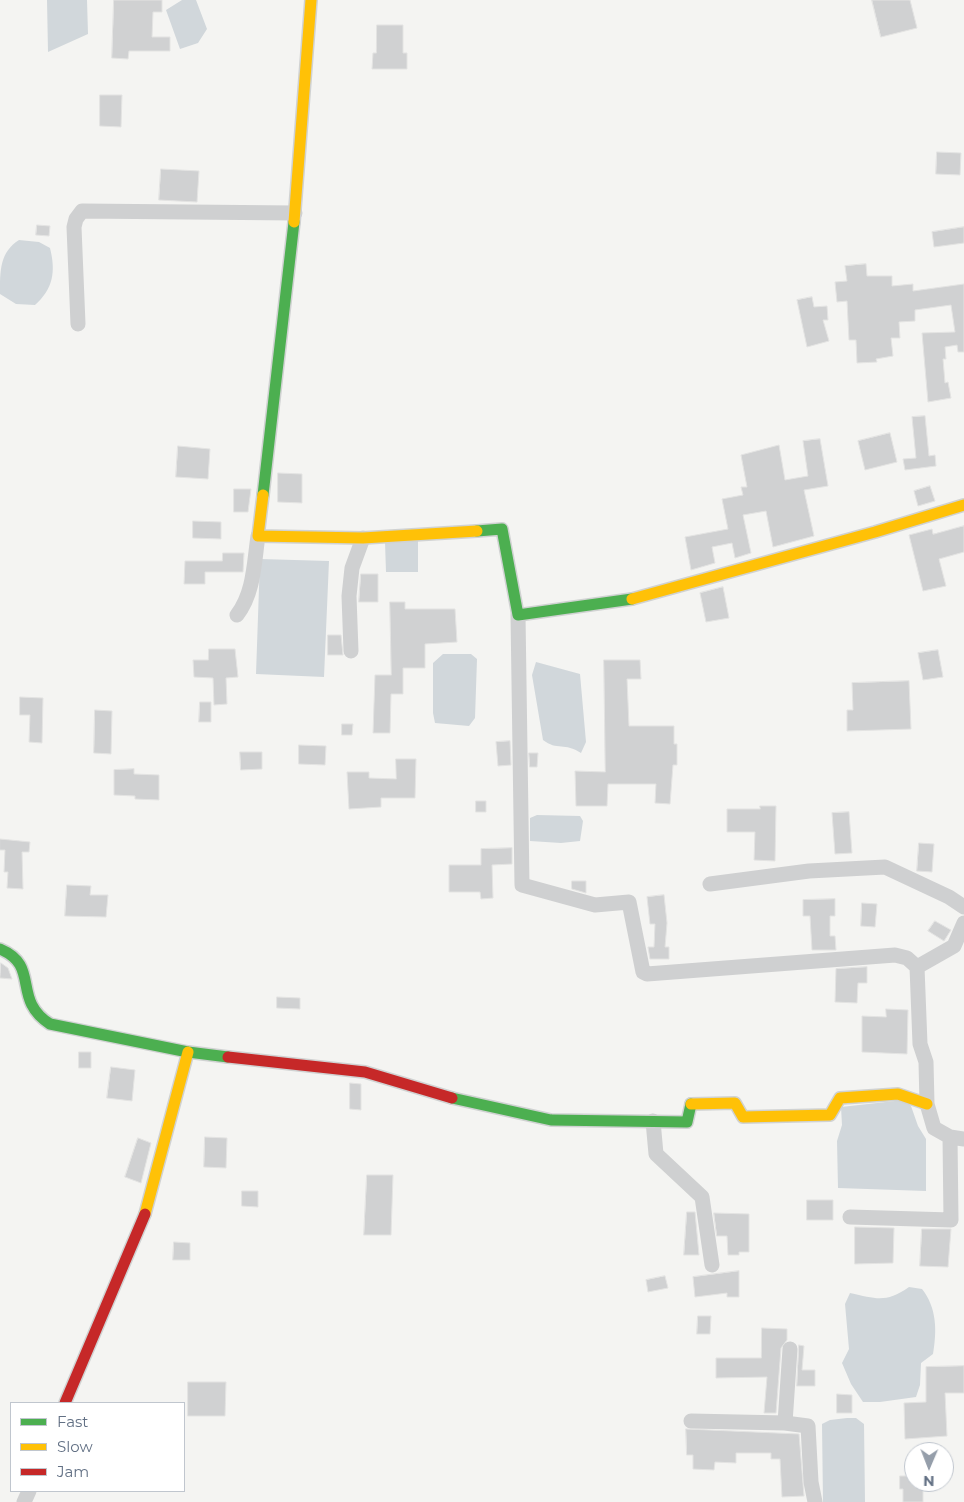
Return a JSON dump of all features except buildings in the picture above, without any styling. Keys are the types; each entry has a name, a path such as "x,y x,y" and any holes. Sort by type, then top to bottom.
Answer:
{"street":[{"path":"237,616 245,605 250,590 258,536 295,213 311,0"},
{"path":"78,324 74,227 76,219 82,211 295,213"},
{"path":"518,614 636,598 964,505"},
{"path":"258,536 363,538 502,529 518,614 522,885 595,906 629,902 643,972 647,974 895,955 907,958 917,967 920,1044 926,1062 927,1104 934,1128 957,1138 951,1220 850,1217"},
{"path":"351,651 349,596 352,568 363,538"},
{"path":"710,884 809,871 885,867 942,893 964,907"},
{"path":"917,967 954,946 964,923"},
{"path":"0,949 11,952 22,965 29,1003 37,1015 50,1024 188,1052 365,1072 441,1096 551,1120 687,1122 691,1103 735,1103 743,1117 830,1115 840,1098 898,1094 927,1104"},
{"path":"65,1402 148,1206 188,1052"},
{"path":"653,1121 656,1154 702,1197 712,1265"},
{"path":"785,1423 790,1349"},
{"path":"691,1421 785,1423 808,1426 811,1482 815,1502"}],"shaded area":[{"path":"47,0 87,0 88,34 48,52"},
{"path":"182,0 196,0 207,29 198,43 180,49 166,10"},
{"path":"19,240 39,242 50,248 53,272 46,293 35,305 16,304 0,294 2,262 8,250"},
{"path":"418,541 418,572 386,572 385,542"},
{"path":"260,559 329,561 324,677 256,674"},
{"path":"443,654 471,654 477,659 475,718 469,726 435,723 433,713 433,663"},
{"path":"536,662 580,674 586,742 581,753 543,740 532,675"},
{"path":"537,815 580,816 583,821 580,841 561,843 530,841 530,818"},
{"path":"904,1100 911,1106 918,1126 926,1139 926,1191 838,1188 837,1141 842,1125 841,1107"},
{"path":"909,1287 922,1289 931,1304 935,1320 933,1354 921,1363 920,1385 916,1397 880,1402 863,1402 851,1384 842,1363 849,1349 845,1304 850,1293 874,1298 887,1298"},
{"path":"856,1418 864,1424 865,1502 823,1502 822,1424 830,1420"}],"traffic: fast":[{"path":"263,495 294,222"},
{"path":"477,531 502,529 518,615 632,599"},
{"path":"0,949 12,956 20,964 32,1004 38,1014 50,1024 188,1052 228,1057"},
{"path":"452,1098 551,1120 687,1122 691,1104"}],"traffic: slow":[{"path":"294,222 311,0"},
{"path":"263,495 258,536 363,538 477,531"},
{"path":"632,599 875,532 964,505"},
{"path":"145,1214 188,1052"},
{"path":"691,1104 735,1103 743,1117 830,1115 840,1098 898,1094 927,1104"}],"traffic: jam":[{"path":"228,1057 365,1072 452,1098"},
{"path":"65,1402 145,1214"}]}
